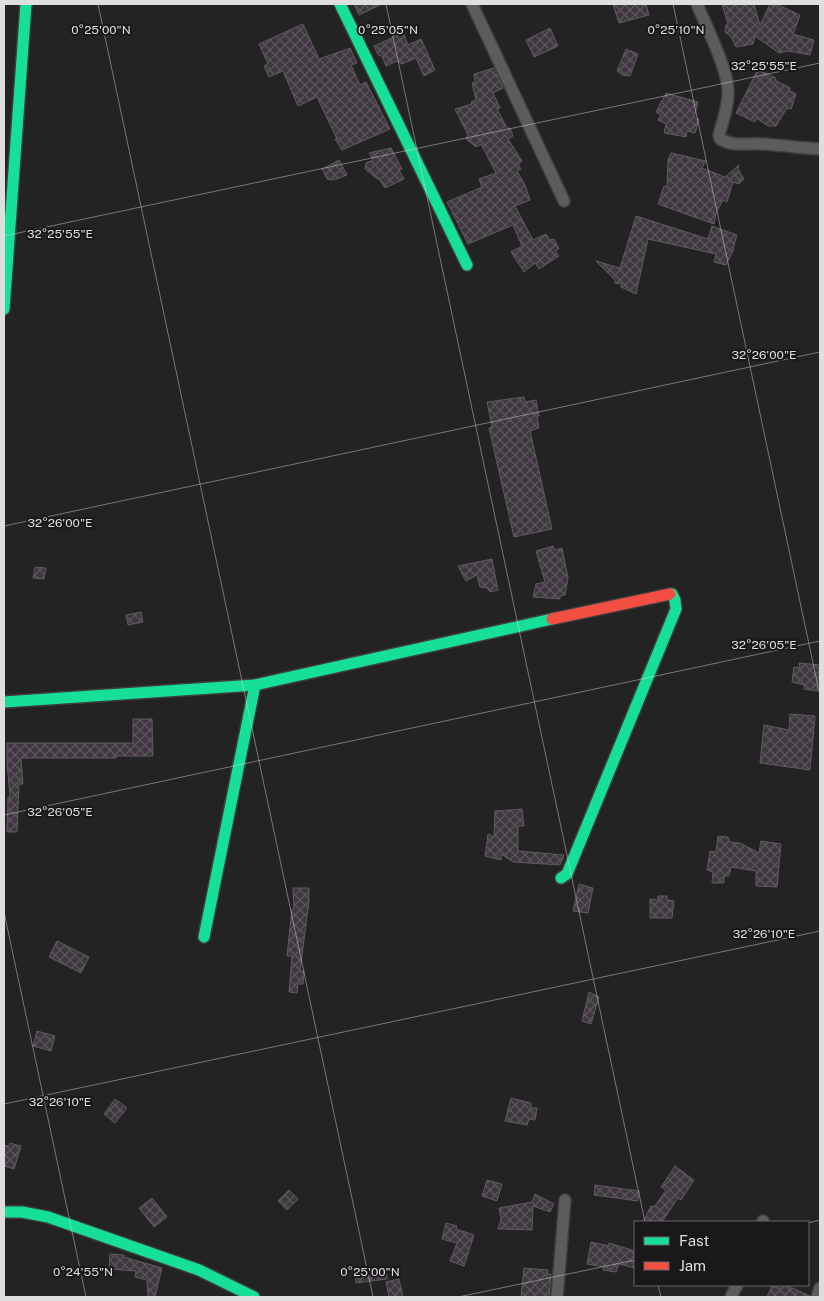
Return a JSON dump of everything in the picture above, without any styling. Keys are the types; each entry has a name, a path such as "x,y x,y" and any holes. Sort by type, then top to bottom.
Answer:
{"street":[{"path":"4,309 26,4"},
{"path":"340,4 467,264"},
{"path":"472,4 564,201"},
{"path":"697,4 724,72 728,89 720,139 725,142 738,144 820,149"},
{"path":"4,702 255,685 672,594 676,609 567,874 561,878"},
{"path":"204,937 255,685"},
{"path":"557,1297 565,1200"},
{"path":"4,1212 22,1212 48,1217 199,1270 254,1297"},
{"path":"816,1297 820,1288"}],"building":[{"path":"354,4 382,4 359,15"},
{"path":"613,4 646,4 649,15 619,23"},
{"path":"722,4 754,4 760,25 770,4 776,4 800,15 793,34 814,40 810,55 788,51 779,53 755,36 753,44 736,47 731,37 725,32 726,25 728,24"},
{"path":"303,24 319,59 350,48 357,63 351,65 360,85 366,82 390,129 342,150 335,139 337,139 317,97 298,106 283,71 269,77 264,66 268,64 259,44"},
{"path":"550,28 558,46 534,57 526,40"},
{"path":"402,30 408,45 421,39 435,70 424,76 416,58 402,64 397,61 386,66 382,56 378,55 374,46 392,38 393,33"},
{"path":"626,49 638,54 630,76 622,75 617,71"},
{"path":"494,68 503,88 493,93 500,108 497,109 513,136 508,139 522,161 518,164 521,169 517,171 525,185 530,200 515,206 533,240 546,234 550,240 554,239 559,249 555,251 559,256 539,269 535,263 524,272 511,252 522,246 513,225 468,244 447,202 482,187 479,179 496,173 481,144 476,147 466,139 468,135 455,109 472,104 471,102 476,100 472,83 475,82 474,74"},
{"path":"758,69 776,78 775,80 790,88 790,91 796,94 791,109 787,108 776,126 768,126 756,118 755,122 736,113"},
{"path":"666,93 698,102 694,118 699,119 695,133 687,131 686,137 664,133 666,124 658,120 661,115 656,112"},
{"path":"391,148 402,169 399,170 404,179 385,188 379,179 365,169 366,163 373,160 369,153"},
{"path":"671,153 706,161 702,168 725,177 739,165 738,169 744,179 739,184 733,182 727,202 723,200 716,213 714,224 658,204 664,186 667,187 668,160"},
{"path":"339,160 347,175 337,179 327,179 322,169"},
{"path":"636,216 708,239 712,226 737,235 734,249 726,265 714,262 716,254 648,239 636,294 621,287 622,284 615,283 615,280 596,261 620,268"},
{"path":"524,397 525,402 536,400 539,428 530,431 552,529 514,537 489,428 492,427 487,402"},
{"path":"553,546 555,550 562,548 568,578 565,595 560,596 560,599 533,597 536,584 545,582 536,551"},
{"path":"492,559 498,590 490,592 487,588 480,587 477,575 466,581 458,566"},
{"path":"35,567 46,568 44,579 33,578"},
{"path":"141,612 143,622 128,625 126,615"},
{"path":"799,663 820,665 817,691 804,689 804,685 792,682 794,667 800,668"},
{"path":"790,714 815,716 810,770 760,763 764,725 789,730"},
{"path":"133,719 152,719 153,756 21,758 23,784 19,784 17,832 7,832 8,797 10,797 7,743 133,743"},
{"path":"522,809 524,826 518,826 518,851 564,855 560,865 513,862 501,854 501,860 485,856 488,834 494,837 495,811"},
{"path":"718,836 728,837 730,842 740,843 759,853 761,841 781,844 777,887 756,886 756,871 731,867 729,876 724,876 724,883 712,883 713,872 707,870 710,851 716,852"},
{"path":"579,884 593,888 588,913 573,911"},
{"path":"293,888 309,888 300,971 304,971 303,984 298,984 297,993 289,992 292,956 287,956 292,909 294,909"},
{"path":"658,896 667,896 667,900 674,901 672,918 650,918 650,899 658,900"},
{"path":"57,941 89,957 81,973 49,957"},
{"path":"589,992 599,997 591,1024 582,1021"},
{"path":"37,1031 55,1036 51,1051 33,1046"},
{"path":"511,1098 531,1103 531,1108 537,1108 535,1120 529,1119 527,1125 505,1121"},
{"path":"115,1099 127,1108 115,1123 104,1114"},
{"path":"10,1143 21,1146 14,1169 4,1166 4,1145 9,1146"},
{"path":"675,1166 694,1180 681,1200 678,1198 663,1221 644,1221 651,1206 654,1207 666,1190 661,1187"},
{"path":"487,1180 502,1184 497,1201 482,1196"},
{"path":"595,1185 639,1191 638,1201 594,1195"},
{"path":"289,1190 298,1199 287,1210 278,1201"},
{"path":"535,1194 554,1204 550,1212 533,1206 532,1230 498,1229 501,1219 499,1208 532,1202"},
{"path":"152,1198 167,1217 154,1227 139,1208"},
{"path":"446,1223 457,1226 456,1229 474,1235 464,1266 450,1261 457,1243 442,1239"},
{"path":"591,1242 609,1246 609,1243 634,1251 634,1268 619,1264 616,1272 603,1270 604,1267 587,1264"},
{"path":"110,1254 124,1255 124,1257 162,1268 155,1297 148,1297 147,1280 135,1277 136,1271 109,1269"},
{"path":"386,1268 387,1279 356,1283 355,1272"},
{"path":"524,1268 548,1270 548,1275 551,1274 549,1297 521,1297"},
{"path":"399,1279 403,1297 389,1297 386,1282"},
{"path":"772,1286 777,1288 778,1286 788,1286 810,1297 767,1297"}],"traffic: fast":[{"path":"4,309 26,4"},
{"path":"340,4 467,265"},
{"path":"561,878 567,874 676,609 675,600 672,594 670,594"},
{"path":"4,702 255,685 552,619"},
{"path":"204,937 255,685"},
{"path":"4,1212 22,1212 48,1217 199,1270 254,1297"}],"traffic: jam":[{"path":"552,619 670,594"}]}
